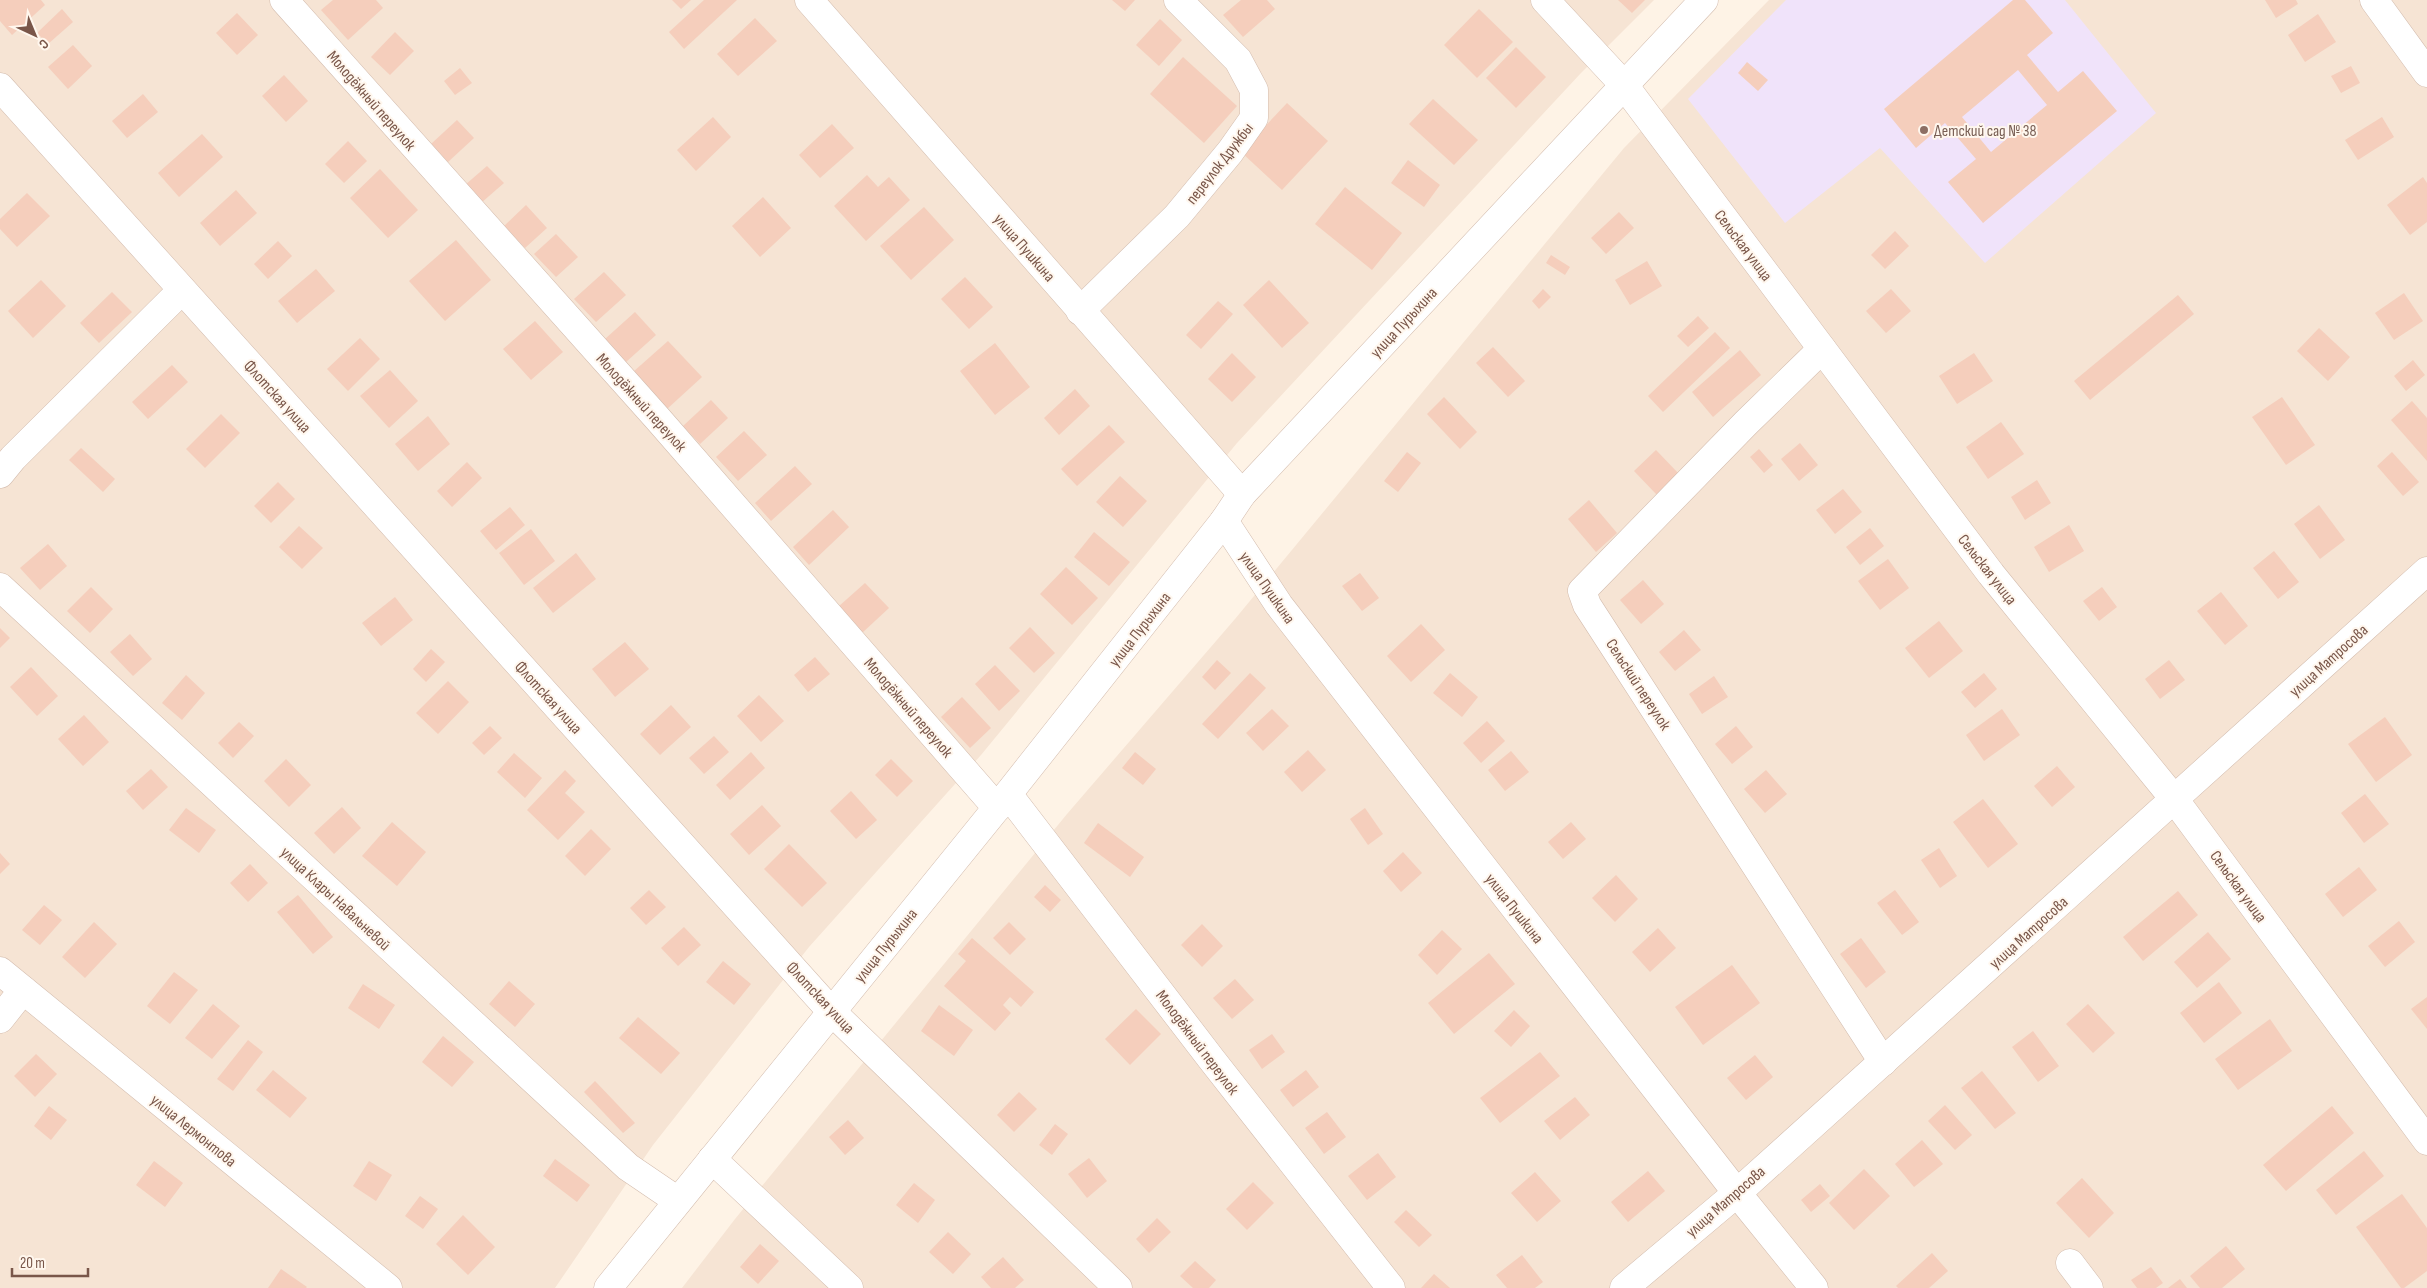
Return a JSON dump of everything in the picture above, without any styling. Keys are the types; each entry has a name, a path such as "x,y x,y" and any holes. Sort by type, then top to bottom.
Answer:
{"street":[{"name":"Молодёжный переулок","path":"284,0 658,419 1003,801 1212,1060 1391,1288"},
{"name":"улица Пушкина","path":"809,0 1242,494"},
{"name":"переулок Дружбы","path":"1080,311 1177,216 1230,152 1254,118 1254,90 1238,60 1178,0"},
{"name":"Сельская улица","path":"1545,0 1624,85 1991,574 2175,800 2427,1141"},
{"name":"улица Пурыхина","path":"608,1288 1003,801 1224,521 1242,494 1704,0"},
{"path":"2374,0 2427,73"},
{"name":"Флотская улица","path":"0,87 831,1011 1118,1288"},
{"path":"0,474 13,458 182,290"},
{"name":"Сельский переулок","path":"1822,349 1746,423 1582,591 1587,605 1883,1062"},
{"name":"улица Пушкина","path":"1224,521 1279,605 1737,1193 1814,1288"},
{"name":"улица Матросова","path":"1624,1288 1737,1193 2427,571"},
{"name":"улица Клары Навальневой","path":"0,586 599,1142 628,1167 678,1201"},
{"name":"улица Лермонтова","path":"0,971 388,1288"},
{"path":"0,1019 23,990"},
{"path":"712,1159 849,1288"},
{"path":"2070,1264 2089,1288"}],"shaded area":[{"path":"0,0 1654,0 1581,73 1237,443 981,755 809,947 653,1145 555,1288 0,1288"},
{"path":"1769,0 2427,0 2427,1288 682,1288 735,1219 1067,814 1235,619 1624,148"},
{"name":"Детский сад № 38","path":"1786,0 2065,0 2156,113 1985,263 1880,148 1785,223 1688,99"}],"building":[{"path":"0,0 41,0 45,5 12,35 0,21"},
{"path":"333,0 376,0 383,8 348,40 321,10"},
{"path":"672,0 691,0 681,9"},
{"path":"704,0 737,0 684,49 669,32"},
{"path":"1112,0 1135,0 1125,11"},
{"path":"1241,0 1267,0 1275,9 1243,37 1223,15"},
{"path":"1618,0 1645,0 1632,13"},
{"path":"2013,0 2025,0 2053,33 2027,55 2058,92 2083,71 2117,111 1983,223 1948,182 1976,159 1945,123 1916,148 1884,109","holes":["2018,70 2047,105 1991,152 1962,117"]},
{"path":"2265,0 2296,0 2298,4 2276,18"},
{"path":"62,9 73,22 48,44 37,33"},
{"path":"1479,9 1513,42 1477,78 1444,45"},
{"path":"237,13 258,35 237,55 216,33"},
{"path":"2318,14 2336,42 2305,62 2288,35"},
{"path":"755,18 777,41 738,76 717,54"},
{"path":"1160,19 1182,40 1159,66 1136,45"},
{"path":"395,32 414,51 390,75 371,57"},
{"path":"73,45 92,66 68,89 48,67"},
{"path":"1516,47 1546,77 1516,108 1486,78"},
{"path":"1183,57 1237,106 1204,143 1150,94"},
{"path":"1747,62 1768,80 1758,91 1738,73"},
{"path":"2351,66 2360,83 2341,93 2331,76"},
{"path":"460,68 472,83 455,95 444,81"},
{"path":"284,75 308,101 286,122 262,96"},
{"path":"143,94 158,112 127,138 112,121"},
{"path":"1433,99 1478,140 1454,165 1409,124"},
{"path":"1287,103 1328,141 1282,190 1241,152"},
{"path":"713,117 731,137 696,171 677,150"},
{"path":"2382,117 2394,137 2358,160 2345,140"},
{"path":"457,120 474,138 448,162 431,144"},
{"path":"832,124 854,148 820,178 799,155"},
{"path":"202,134 223,157 179,197 158,173"},
{"path":"348,141 367,161 344,183 325,164"},
{"path":"1408,160 1440,185 1424,207 1391,183"},
{"path":"487,166 504,183 481,203 465,185"},
{"path":"380,169 418,210 388,238 350,198"},
{"path":"867,175 878,187 889,177 910,200 866,241 834,206"},
{"path":"2423,177 2427,183 2427,222 2410,235 2387,205"},
{"path":"1345,187 1402,233 1372,270 1315,224"},
{"path":"236,190 257,213 220,246 200,223"},
{"path":"27,193 50,216 17,247 0,229 0,219"},
{"path":"763,197 791,228 760,257 732,226"},
{"path":"526,205 547,228 525,248 504,226"},
{"path":"924,207 954,240 911,280 880,246"},
{"path":"1619,212 1634,228 1606,254 1591,238"},
{"path":"1895,231 1909,246 1885,269 1871,255"},
{"path":"556,234 578,257 556,277 534,254"},
{"path":"456,240 491,280 445,321 409,281"},
{"path":"278,241 292,256 268,279 254,264"},
{"path":"1551,255 1570,267 1565,275 1546,263"},
{"path":"1647,261 1662,286 1630,305 1615,280"},
{"path":"316,269 335,291 297,323 278,301"},
{"path":"604,272 626,295 596,322 574,299"},
{"path":"965,277 993,307 969,329 941,299"},
{"path":"41,280 66,306 33,338 8,311"},
{"path":"1269,280 1309,323 1282,348 1243,305"},
{"path":"1543,289 1551,297 1539,309 1532,301"},
{"path":"1891,289 1911,311 1886,333 1866,311"},
{"path":"112,292 132,312 99,343 80,323"},
{"path":"2404,293 2423,321 2394,340 2375,313"},
{"path":"2178,295 2194,314 2090,400 2074,381"},
{"path":"1218,301 1233,314 1201,349 1186,335"},
{"path":"635,312 656,335 626,362 605,339"},
{"path":"1698,316 1709,328 1688,347 1677,336"},
{"path":"535,321 563,352 531,380 503,349"},
{"path":"2319,328 2350,357 2328,381 2297,351"},
{"path":"1715,332 1730,348 1663,412 1648,396"},
{"path":"360,338 380,359 348,391 327,369"},
{"path":"668,341 702,377 667,409 633,372"},
{"path":"995,343 1030,387 995,415 960,371"},
{"path":"1493,347 1525,381 1508,397 1476,363"},
{"path":"1740,350 1761,375 1713,417 1692,392"},
{"path":"1232,353 1256,377 1232,402 1208,379"},
{"path":"1974,353 1993,381 1957,404 1939,376"},
{"path":"2413,360 2425,375 2406,391 2394,376"},
{"path":"172,365 188,382 148,419 132,402"},
{"path":"390,370 418,401 389,428 360,396"},
{"path":"1075,389 1090,406 1059,435 1044,418"},
{"path":"1444,397 1477,432 1460,449 1427,414"},
{"path":"2282,397 2315,445 2286,465 2252,417"},
{"path":"711,400 728,418 700,444 683,426"},
{"path":"2412,401 2427,418 2427,461 2391,420"},
{"path":"221,414 240,433 205,468 186,449"},
{"path":"428,416 450,444 418,471 395,444"},
{"path":"2001,422 2024,454 1988,479 1966,447"},
{"path":"1109,425 1125,442 1077,486 1061,469"},
{"path":"744,431 767,455 738,481 716,457"},
{"path":"1800,443 1818,465 1799,481 1781,459"},
{"path":"81,448 115,479 103,492 69,460"},
{"path":"1759,449 1773,465 1764,473 1750,457"},
{"path":"1656,450 1679,474 1657,495 1634,471"},
{"path":"1407,452 1421,463 1398,492 1384,481"},
{"path":"2392,452 2419,482 2403,496 2377,466"},
{"path":"467,462 482,478 452,507 437,491"},
{"path":"795,466 812,484 771,521 755,503"},
{"path":"1120,476 1147,501 1123,527 1096,502"},
{"path":"2037,480 2051,503 2025,520 2011,497"},
{"path":"278,482 295,499 271,523 254,506"},
{"path":"1843,489 1862,512 1835,534 1816,510"},
{"path":"1589,500 1617,533 1596,552 1568,519"},
{"path":"2319,505 2345,540 2320,559 2294,524"},
{"path":"510,507 525,525 496,550 480,531"},
{"path":"833,510 849,527 809,565 793,547"},
{"path":"2069,525 2084,551 2049,572 2034,547"},
{"path":"299,526 323,548 302,569 279,547"},
{"path":"1870,528 1884,546 1860,565 1846,547"},
{"path":"531,529 555,561 524,585 499,553"},
{"path":"1094,532 1130,562 1109,586 1074,557"},
{"path":"48,544 67,566 40,590 20,568"},
{"path":"2274,551 2299,582 2278,599 2253,568"},
{"path":"576,553 596,579 553,613 533,588"},
{"path":"1888,559 1909,588 1880,610 1858,581"},
{"path":"1066,567 1098,598 1072,625 1040,594"},
{"path":"1360,573 1379,598 1362,611 1342,586"},
{"path":"1643,580 1664,604 1641,624 1620,600"},
{"path":"865,583 889,608 862,633 838,607"},
{"path":"91,587 113,609 90,633 67,611"},
{"path":"2102,587 2117,607 2099,621 2083,601"},
{"path":"2221,592 2248,626 2225,645 2197,611"},
{"path":"395,597 413,620 381,646 362,623"},
{"path":"1939,621 1963,651 1929,678 1905,648"},
{"path":"1421,624 1445,650 1411,682 1387,656"},
{"path":"1030,627 1055,653 1034,673 1009,648"},
{"path":"0,628 10,638 0,648"},
{"path":"1684,630 1701,650 1675,671 1659,652"},
{"path":"130,634 152,659 133,676 110,652"},
{"path":"625,642 649,669 615,697 592,669"},
{"path":"431,649 445,662 426,682 413,669"},
{"path":"815,657 830,674 808,692 794,675"},
{"path":"1217,660 1231,673 1215,690 1202,677"},
{"path":"2169,660 2185,680 2160,699 2145,679"},
{"path":"995,665 1020,691 999,711 975,684"},
{"path":"31,667 58,696 37,716 10,687"},
{"path":"1250,673 1266,688 1218,739 1202,724"},
{"path":"1450,673 1478,697 1462,717 1433,693"},
{"path":"1984,673 1997,689 1975,708 1961,692"},
{"path":"186,675 205,693 182,720 162,703"},
{"path":"1714,676 1728,697 1702,714 1689,694"},
{"path":"448,681 469,702 438,734 416,713"},
{"path":"759,695 784,721 761,742 737,716"},
{"path":"962,697 991,728 970,748 941,717"},
{"path":"671,705 691,727 660,755 640,734"},
{"path":"1272,709 1289,726 1263,751 1246,733"},
{"path":"2002,709 2020,735 1984,761 1966,735"},
{"path":"84,715 109,742 83,766 58,739"},
{"path":"2385,717 2412,755 2376,782 2348,744"},
{"path":"1487,721 1505,741 1481,763 1463,743"},
{"path":"239,722 254,736 233,758 218,743"},
{"path":"490,726 502,738 484,755 472,743"},
{"path":"1736,726 1753,747 1732,764 1715,744"},
{"path":"714,736 729,752 704,774 689,758"},
{"path":"1308,750 1326,770 1302,792 1284,772"},
{"path":"1511,751 1529,772 1505,791 1488,770"},
{"path":"751,752 765,768 730,800 716,785"},
{"path":"1135,752 1156,769 1143,785 1122,768"},
{"path":"514,753 542,778 525,798 497,772"},
{"path":"286,759 311,785 289,807 264,781"},
{"path":"891,759 913,781 897,797 875,775"},
{"path":"2057,766 2075,787 2052,807 2034,786"},
{"path":"151,769 168,787 143,810 126,791"},
{"path":"565,770 576,781 565,793 585,812 558,840 527,810"},
{"path":"1766,770 1787,794 1765,813 1744,789"},
{"path":"851,791 877,820 856,839 830,811"},
{"path":"2365,794 2389,824 2364,843 2341,813"},
{"path":"1983,799 2018,844 1988,868 1953,822"},
{"path":"762,805 781,826 749,855 730,834"},
{"path":"342,807 361,828 334,854 314,833"},
{"path":"186,808 216,830 199,853 169,830"},
{"path":"1365,808 1383,834 1368,845 1350,819"},
{"path":"392,822 426,852 397,886 362,856"},
{"path":"1571,822 1586,839 1563,859 1548,842"},
{"path":"1098,823 1144,857 1130,877 1084,843"},
{"path":"591,829 611,849 585,876 565,856"},
{"path":"789,844 827,883 802,907 764,869"},
{"path":"1939,848 1957,876 1940,888 1921,860"},
{"path":"1403,852 1422,873 1401,892 1383,871"},
{"path":"0,853 10,864 0,874"},
{"path":"250,864 268,883 248,902 230,883"},
{"path":"2359,867 2377,890 2343,917 2325,894"},
{"path":"1616,875 1638,899 1615,922 1592,898"},
{"path":"1045,885 1061,900 1050,912 1034,897"},
{"path":"649,890 666,907 646,925 630,908"},
{"path":"1895,890 1919,922 1902,935 1877,903"},
{"path":"2178,891 2198,915 2143,961 2123,937"},
{"path":"298,895 333,937 313,954 277,912"},
{"path":"44,905 62,920 40,945 22,930"},
{"path":"2399,921 2415,942 2385,967 2368,946"},
{"path":"94,922 117,944 85,978 62,957"},
{"path":"1009,922 1026,939 1010,955 993,938"},
{"path":"1202,924 1223,946 1202,967 1181,945"},
{"path":"684,927 701,945 678,966 661,948"},
{"path":"1658,928 1676,948 1650,972 1632,952"},
{"path":"1442,930 1462,949 1437,975 1418,955"},
{"path":"2208,932 2231,959 2197,988 2174,962"},
{"path":"972,938 1034,992 1021,1007 1010,997 1003,1005 1011,1013 995,1031 944,986 966,961 958,954"},
{"path":"1861,938 1886,972 1866,988 1840,954"},
{"path":"1489,953 1515,984 1454,1034 1428,1003"},
{"path":"723,961 751,984 734,1005 706,982"},
{"path":"1732,965 1760,1003 1703,1045 1675,1007"},
{"path":"174,972 198,990 170,1024 147,1006"},
{"path":"1235,979 1254,1000 1232,1019 1213,998"},
{"path":"509,981 535,1004 515,1027 489,1004"},
{"path":"2219,982 2242,1013 2204,1043 2180,1013"},
{"path":"363,984 395,1005 379,1029 348,1008"},
{"path":"2427,997 2427,1029 2411,1009"},
{"path":"213,1004 240,1026 212,1059 185,1038"},
{"path":"2088,1004 2115,1033 2093,1053 2066,1024"},
{"path":"939,1005 973,1030 954,1056 921,1031"},
{"path":"1136,1009 1161,1034 1130,1065 1105,1039"},
{"path":"1514,1010 1530,1026 1511,1047 1494,1031"},
{"path":"638,1017 680,1053 661,1074 619,1038"},
{"path":"2270,1019 2292,1051 2238,1090 2215,1059"},
{"path":"2033,1031 2059,1066 2038,1082 2012,1047"},
{"path":"1272,1034 1285,1052 1262,1069 1249,1050"},
{"path":"443,1036 474,1062 452,1087 422,1062"},
{"path":"248,1040 263,1052 233,1091 217,1079"},
{"path":"1540,1052 1560,1076 1500,1123 1480,1098"},
{"path":"36,1054 57,1074 35,1097 14,1076"},
{"path":"1755,1055 1773,1077 1746,1100 1727,1078"},
{"path":"273,1070 307,1098 290,1118 256,1090"},
{"path":"1306,1070 1319,1087 1293,1107 1280,1090"},
{"path":"1982,1071 2016,1113 1995,1129 1961,1088"},
{"path":"595,1081 635,1123 623,1133 584,1092"},
{"path":"1019,1092 1037,1109 1014,1132 997,1115"},
{"path":"1575,1097 1590,1115 1560,1140 1544,1121"},
{"path":"1945,1105 1972,1135 1955,1150 1928,1121"},
{"path":"49,1106 67,1120 51,1140 34,1126"},
{"path":"2332,1106 2354,1133 2286,1191 2263,1165"},
{"path":"1327,1112 1346,1137 1324,1154 1305,1128"},
{"path":"848,1120 864,1138 845,1155 829,1137"},
{"path":"1055,1124 1068,1134 1052,1155 1039,1145"},
{"path":"1922,1140 1943,1164 1914,1187 1895,1164"},
{"path":"2364,1151 2384,1176 2336,1215 2316,1190"},
{"path":"1378,1153 1396,1177 1367,1200 1348,1176"},
{"path":"1089,1158 1107,1181 1087,1198 1068,1174"},
{"path":"555,1159 590,1185 577,1202 543,1176"},
{"path":"154,1161 183,1183 165,1207 136,1185"},
{"path":"369,1161 392,1175 376,1201 353,1186"},
{"path":"1864,1169 1890,1196 1854,1230 1829,1203"},
{"path":"1648,1171 1665,1191 1628,1222 1611,1202"},
{"path":"1535,1172 1561,1201 1537,1222 1511,1193"},
{"path":"2082,1178 2114,1213 2089,1238 2056,1203"},
{"path":"1253,1182 1274,1203 1247,1230 1226,1209"},
{"path":"914,1183 935,1200 918,1223 896,1205"},
{"path":"1820,1184 1830,1196 1811,1212 1801,1200"},
{"path":"2402,1194 2427,1228 2427,1271 2404,1288 2401,1288 2356,1227"},
{"path":"420,1196 438,1209 423,1229 405,1216"},
{"path":"1406,1210 1432,1235 1419,1247 1394,1222"},
{"path":"463,1215 495,1247 468,1275 436,1244"},
{"path":"1157,1218 1171,1232 1149,1253 1136,1239"},
{"path":"948,1232 971,1254 953,1274 929,1252"},
{"path":"760,1244 779,1261 758,1284 740,1267"},
{"path":"2226,1246 2245,1269 2222,1288 2200,1288 2190,1276"},
{"path":"1932,1253 1948,1271 1929,1288 1898,1288 1896,1286"},
{"path":"1522,1255 1543,1282 1535,1288 1507,1288 1496,1275"},
{"path":"1003,1257 1024,1280 1015,1288 991,1288 981,1277"},
{"path":"1195,1261 1216,1280 1209,1288 1193,1288 1180,1276"},
{"path":"2151,1267 2163,1283 2156,1288 2137,1288 2131,1280"},
{"path":"281,1269 307,1287 268,1288"},
{"path":"1434,1274 1450,1288 1421,1288"},
{"path":"2180,1279 2187,1288 2168,1288"}],"place":[{"name":"Детский сад № 38","path":"1924,130"}]}
